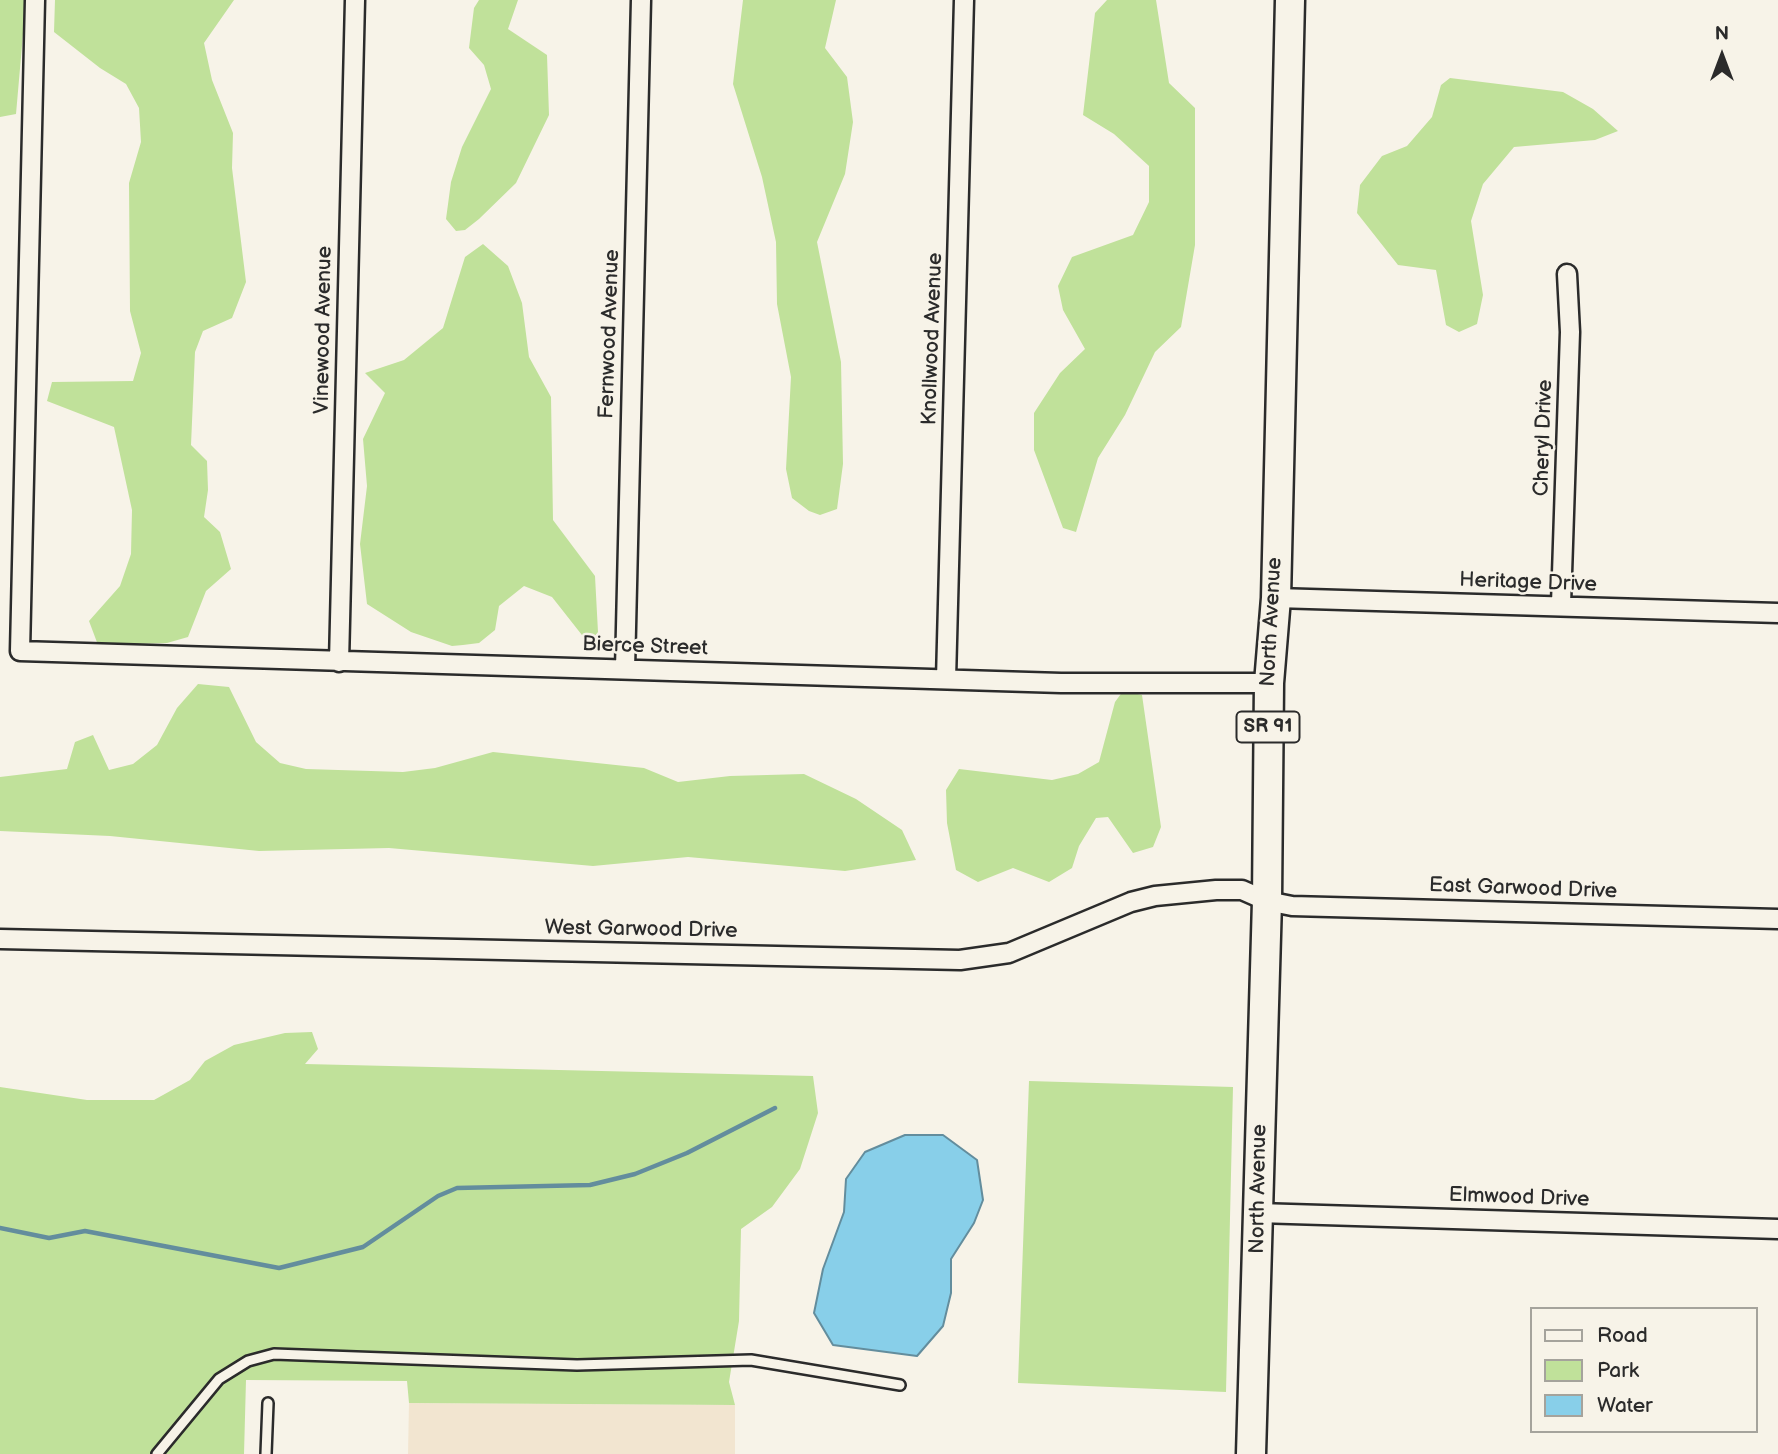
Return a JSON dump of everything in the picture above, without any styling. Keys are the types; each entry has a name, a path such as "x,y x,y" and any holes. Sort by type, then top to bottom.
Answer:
{"main road":[{"name":"North Avenue","path":"1251,1454 1267,901 1269,683 1276,598 1290,0"}],"street":[{"name":"Bierce Street","path":"35,0 20,651 946,679 1218,685 1269,683"},
{"name":"Vinewood Avenue","path":"339,662 355,0"},
{"name":"Fernwood Avenue","path":"625,669 641,0"},
{"name":"Knollwood Avenue","path":"946,679 964,0"},
{"name":"Cheryl Drive","path":"1560,604 1570,332 1567,274"},
{"name":"Heritage Drive","path":"1276,598 1560,604 1778,613"},
{"name":"West Garwood Drive","path":"0,939 960,960 1009,953 1106,910 1155,896 1242,890 1267,901"},
{"name":"East Garwood Drive","path":"1267,901 1292,906 1778,919"},
{"name":"Elmwood Drive","path":"1258,1213 1778,1228"}],"lane":[{"path":"156,1454 219,1379 248,1360 274,1354 577,1365 751,1360 900,1385"},
{"path":"266,1454 268,1403"}],"shaded area":[{"path":"409,1403 735,1405 735,1454 408,1454"}],"green space":[{"path":"0,0 26,0 16,114 0,117"},
{"path":"55,0 234,0 204,43 212,80 233,133 232,168 246,282 232,318 203,331 195,352 191,445 207,461 208,490 204,517 220,532 231,569 206,591 188,637 167,643 98,645 89,621 120,586 131,554 132,510 114,427 47,401 52,382 133,381 141,353 130,311 129,183 141,142 139,108 126,84 100,68 54,32"},
{"path":"479,0 518,0 508,29 547,55 549,115 516,183 479,219 465,230 456,231 446,219 451,182 462,147 491,89 484,65 469,48 474,8"},
{"path":"743,0 836,0 825,48 847,77 853,122 845,174 817,242 841,362 843,464 837,509 820,515 809,511 792,498 786,469 791,377 777,304 776,242 762,177 733,84"},
{"path":"1107,0 1156,0 1169,83 1195,108 1195,245 1181,327 1155,352 1125,415 1098,458 1076,532 1063,528 1034,450 1034,413 1060,373 1085,349 1063,310 1058,286 1072,257 1133,235 1149,202 1149,166 1114,134 1083,115 1095,13"},
{"path":"1450,78 1563,92 1593,109 1618,131 1595,140 1514,147 1483,184 1471,221 1483,295 1477,324 1459,332 1446,325 1436,270 1398,265 1357,213 1360,185 1382,156 1407,146 1432,117 1441,85"},
{"path":"483,244 508,266 522,303 529,357 551,397 553,520 595,576 598,632 589,644 552,597 524,586 499,606 495,630 479,643 463,645 452,646 411,632 367,604 360,544 367,486 363,439 385,393 365,373 404,360 443,328 465,257"},
{"path":"198,684 229,687 256,742 280,763 306,769 403,772 435,768 493,752 644,768 678,782 730,776 804,774 856,799 902,830 916,860 845,871 688,857 593,866 389,848 259,851 110,836 0,831 0,777 67,769 75,742 93,735 109,770 133,764 157,745 177,708"},
{"path":"1123,691 1142,695 1161,827 1153,847 1133,853 1108,817 1096,818 1079,846 1072,868 1049,882 1013,868 978,882 956,870 947,823 946,790 959,769 1052,780 1078,774 1099,762 1115,702"},
{"path":"312,1032 318,1049 305,1064 813,1076 818,1113 800,1169 772,1207 741,1229 739,1321 729,1382 735,1405 409,1403 407,1381 246,1380 244,1454 0,1454 0,1087 87,1100 154,1100 190,1080 205,1061 234,1045 285,1033"},
{"path":"1029,1081 1233,1087 1226,1392 1018,1383"}],"water":[{"path":"905,1135 943,1135 977,1160 983,1200 974,1223 951,1259 951,1293 943,1326 917,1356 833,1345 814,1313 823,1269 844,1212 846,1179 865,1152"}],"waterway":[{"path":"0,1228 49,1238 85,1231 279,1268 363,1247 438,1196 457,1188 590,1185 635,1174 687,1153 775,1108"}]}
